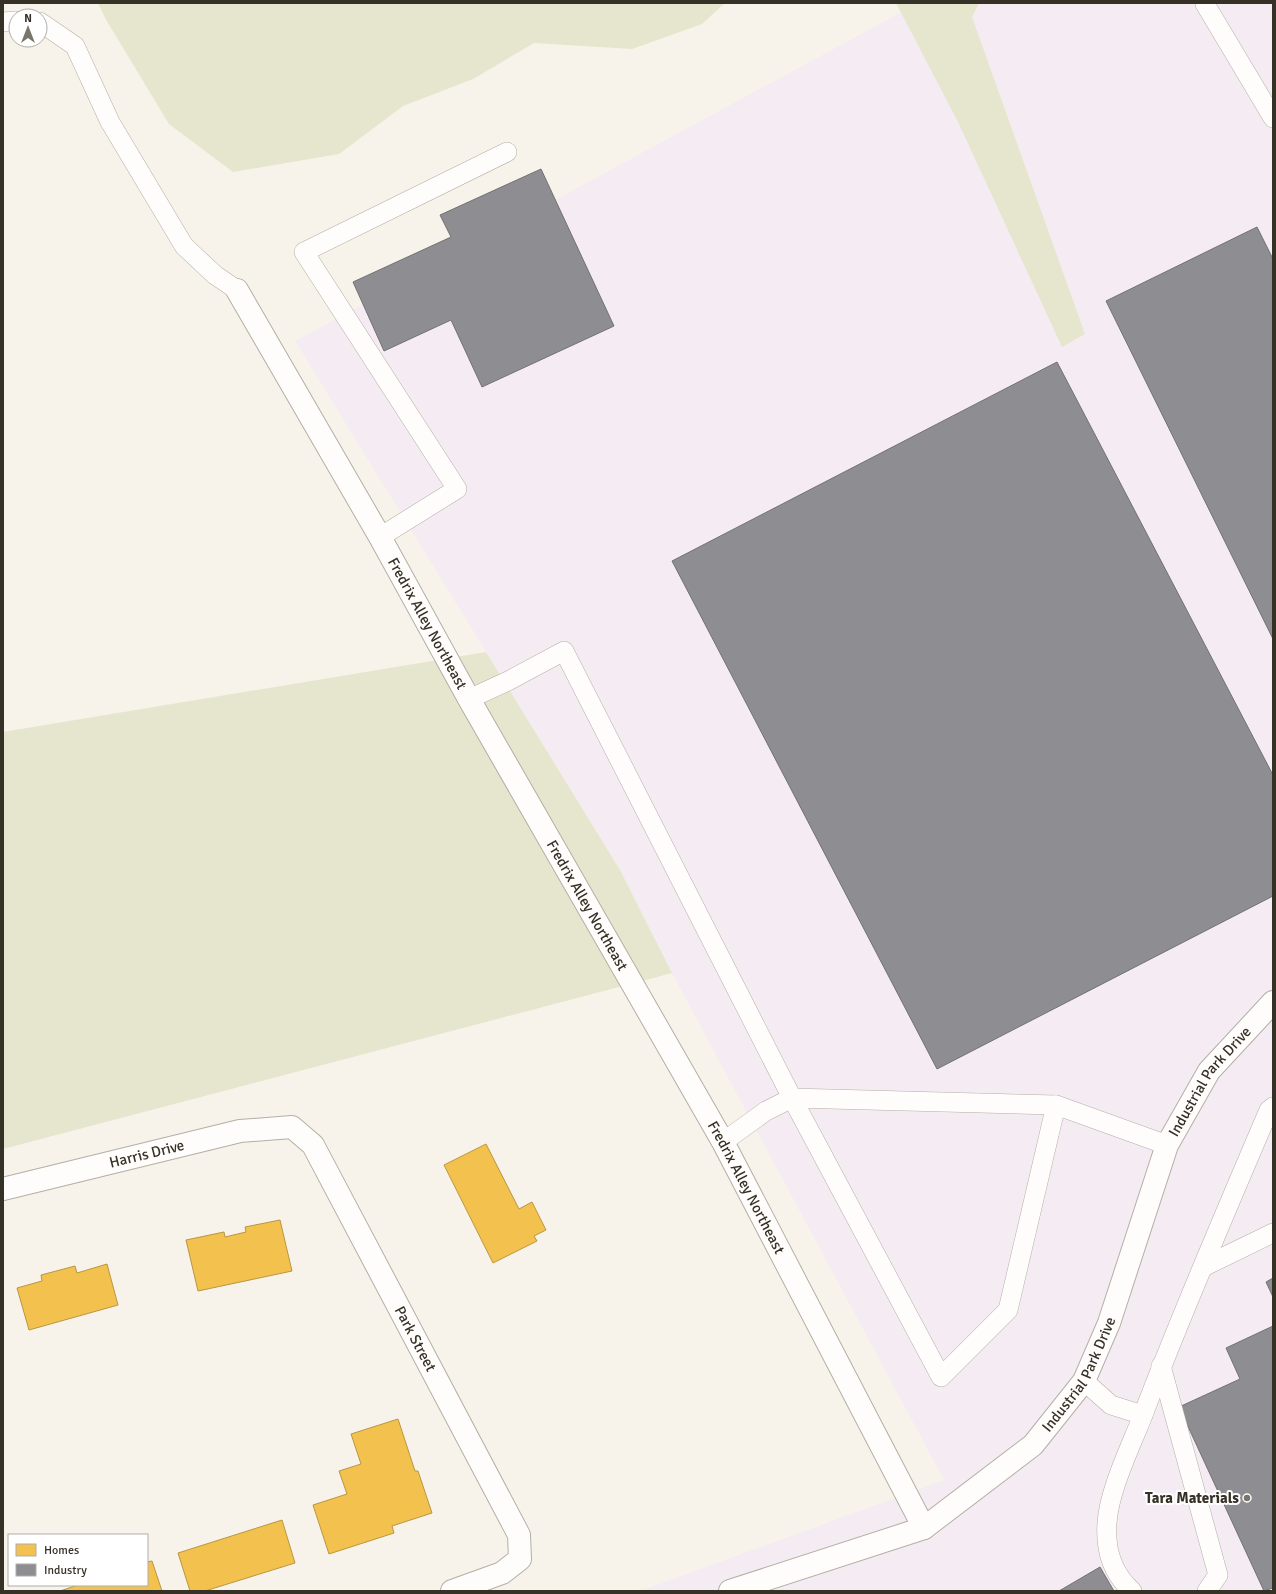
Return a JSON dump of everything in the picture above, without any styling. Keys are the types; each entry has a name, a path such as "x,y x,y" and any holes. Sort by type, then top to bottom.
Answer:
{"street":[{"name":"Fredrix Alley Northeast","path":"236,290 380,537 469,699 724,1142 924,1528"},
{"name":"Industrial Park Drive","path":"734,1590 924,1528 1033,1445 1084,1381 1109,1323 1167,1145 1209,1071 1273,1002"},
{"name":"Harris Drive","path":"3,1188 240,1131 292,1127"},
{"name":"Park Street","path":"292,1127 314,1145 328,1170 519,1535 520,1559 502,1573 452,1591"}],"lane":[{"path":"1207,3 1205,4 1273,118"},
{"path":"48,27 75,46 110,122 184,246 215,275 236,290"},
{"path":"380,537 457,489 304,252 507,152"},
{"path":"469,699 510,680 564,651 792,1098 941,1377 1008,1310 1056,1105"},
{"path":"724,1142 766,1111 792,1098 1056,1105 1167,1145"},
{"path":"1132,1591 1123,1583 1109,1559 1107,1523 1115,1488 1161,1366 1269,1110 1273,1107"},
{"path":"1203,1267 1273,1233"},
{"path":"1161,1366 1218,1575 1207,1591"},
{"path":"1084,1381 1111,1405 1142,1415"}],"shaded area":[{"path":"918,3 1273,3 1273,1591 640,1591 944,1480 672,973 620,870 295,341"}],"green space":[{"path":"98,3 725,3 702,24 632,49 534,43 473,79 403,106 339,154 233,172 169,124 105,18"},
{"path":"896,3 979,3 972,17 1085,334 1062,347 958,122"},
{"path":"486,652 620,870 672,973 3,1149 3,732"}],"building: Homes":[{"path":"486,1144 519,1209 532,1202 546,1230 534,1236 537,1241 493,1263 444,1165"},
{"path":"280,1220 292,1271 198,1291 186,1240 224,1232 225,1237 246,1232 245,1227"},
{"path":"107,1264 118,1305 29,1330 17,1288 42,1281 41,1275 75,1266 77,1273"},
{"path":"398,1419 415,1471 418,1471 432,1513 392,1526 394,1533 329,1554 313,1505 347,1494 339,1471 361,1464 351,1434"},
{"path":"282,1520 295,1563 205,1591 190,1591 178,1553"},
{"path":"152,1561 162,1591 60,1591 75,1586 148,1586 148,1562"}],"building: Industry":[{"path":"541,169 614,326 482,387 451,320 384,351 353,282 451,237 440,215"},
{"path":"1257,227 1273,259 1273,639 1106,301"},
{"path":"1057,362 1273,775 1273,896 937,1069 672,561"},
{"path":"1273,1278 1273,1297 1266,1282"},
{"name":"Tara Materials","path":"1273,1326 1273,1588 1264,1591 1179,1407 1240,1379 1226,1348"},
{"path":"1100,1567 1114,1591 1059,1591"}],"place":[{"name":"Tara Materials","path":"1247,1498"}]}
